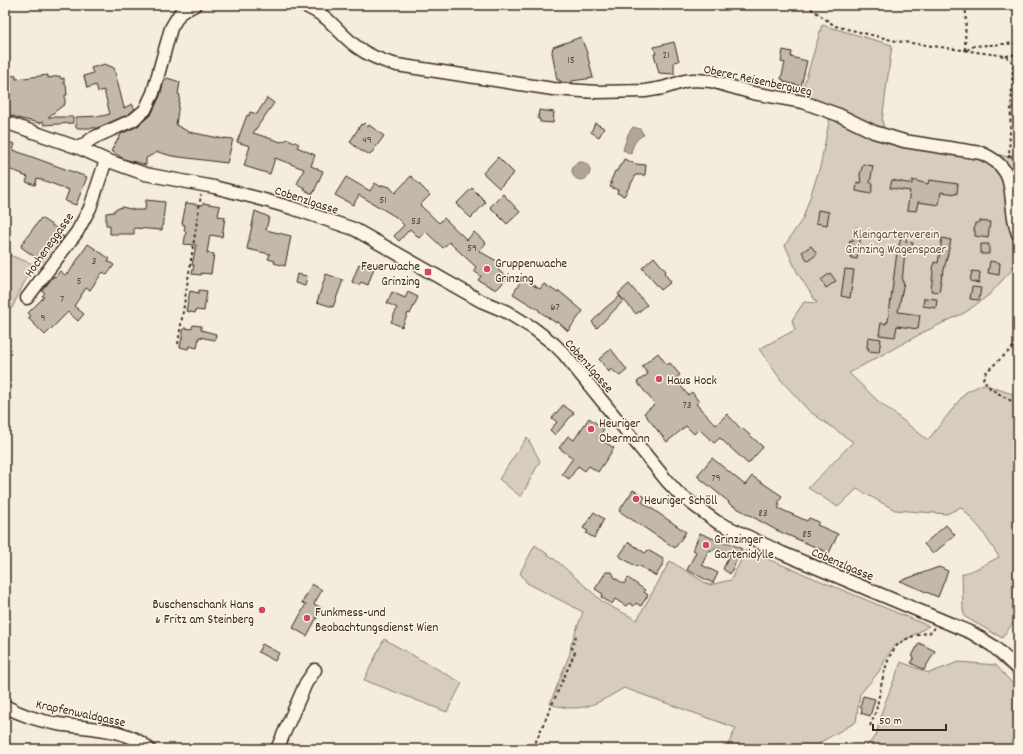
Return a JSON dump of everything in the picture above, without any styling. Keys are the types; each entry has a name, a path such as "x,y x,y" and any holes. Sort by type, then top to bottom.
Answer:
{"street":[{"path":"78,148 93,138 133,120 145,110 153,93 171,28 180,13 195,5"},
{"name":"Oberer Reisenbergweg","path":"303,5 318,12 364,52 384,62 397,65 553,89 597,92 645,91 663,88 685,81 710,81 802,102 839,115 874,132 904,141 981,153 1007,161"},
{"name":"Cobenzlgasse","path":"5,122 145,174 250,196 292,208 354,229 477,298 517,318 549,340 564,354 667,481 678,493 706,515 782,553 939,619 983,640 1000,651 1018,669"},
{"name":"Hocheneggasse","path":"27,298 77,232 90,208 106,160"},
{"path":"1007,161 1014,194 1015,225 1018,234"},
{"path":"277,749 306,684 315,670"},
{"name":"Krapfenwaldgasse","path":"5,706 31,717 56,724 105,730 125,735 139,741 149,749"}],"path":[{"path":"806,5 835,26 896,41 1006,56 1018,54"},
{"path":"965,51 966,5"},
{"path":"965,51 974,46 1018,43"},
{"path":"1006,56 1013,63 1007,161"},
{"path":"1007,161 1018,155"},
{"path":"178,344 202,185"},
{"path":"1018,343 986,372 983,379 991,389 1018,405"},
{"path":"870,726 877,707 881,684 895,648 901,642 911,637 932,632 939,619"},
{"path":"533,748 575,652 572,648 576,636"}],"green space":[{"name":"Kleingartenverein Grinzing Wagenspaer","path":"822,25 892,45 882,121 885,131 1018,158 1018,263 989,295 966,312 926,331 849,373 878,401 928,440 966,392 983,384 1018,396 1018,516 1015,521 1018,522 1018,616 1002,638 965,617 963,610 962,574 976,569 999,557 980,528 961,507 947,514 895,510 857,489 838,507 808,488 853,442 809,411 781,380 759,349 795,330 792,320 804,302 817,303 797,272 785,245 803,218 820,167 830,117 800,98"},
{"path":"9,255 33,264 12,308 5,307 5,265"},
{"path":"527,437 540,461 521,497 499,479"},
{"path":"535,545 557,561 604,603 637,620 670,561 709,585 731,580 746,550 929,626 893,647 878,673 860,694 856,722 819,743 816,749 726,749 736,728 624,688 597,703 581,708 562,707 550,704 570,653 571,644 583,612 527,583 520,573"},
{"path":"384,639 462,683 447,712 364,680"},
{"path":"901,662 929,673 959,662 996,665 1018,690 1018,749 863,749 876,736 883,708"}],"shaded area":[{"path":"633,127 640,129 644,135 635,143 631,154 623,150 628,134"},
{"path":"581,162 587,165 590,171 587,177 581,180 575,177 572,171 575,165"}],"building":[{"path":"581,37 587,53 593,78 572,81 572,83 560,82 560,80 557,80 552,52 553,47"},
{"path":"674,42 679,61 674,62 674,74 659,73 654,54 656,54 654,47"},
{"path":"783,50 792,52 791,57 807,61 801,86 784,82 784,80 781,79 785,63 781,62"},
{"path":"105,64 114,68 124,108 132,104 135,109 129,114 97,128 76,128 76,117 102,116 110,114 104,90 98,92 96,85 87,88 84,76 93,73 91,68"},
{"path":"8,75 16,76 16,79 48,75 48,78 60,76 61,79 64,78 67,95 65,95 65,104 48,117 73,117 73,123 44,125 43,121 40,123 5,114 5,98 8,98"},
{"path":"167,78 180,82 178,94 180,95 176,125 189,132 224,139 233,139 227,163 172,156 158,152 146,158 146,165 124,159 111,151 121,134 138,126 152,113 160,96 164,81"},
{"path":"267,98 274,103 253,133 281,142 288,139 299,144 297,147 315,155 311,166 323,171 313,194 304,190 305,188 297,184 304,169 275,158 270,174 244,166 250,146 237,142 247,115 249,116 250,112 257,114"},
{"path":"539,110 554,112 553,123 540,122 540,119 538,119"},
{"path":"364,123 384,136 370,155 361,151 350,142 361,124 362,125"},
{"path":"595,123 604,128 599,137 591,132"},
{"path":"5,141 15,144 13,150 87,177 76,205 65,201 69,190 37,178 35,185 26,182 28,177 5,168"},
{"path":"498,157 514,173 499,188 483,173"},
{"path":"624,159 636,164 646,165 645,175 636,175 624,196 617,193 618,190 610,187 612,183 610,183 615,171 617,171"},
{"path":"863,164 873,166 870,183 873,183 871,194 856,191 857,182 861,183 860,175"},
{"path":"411,176 430,195 420,205 439,223 444,218 467,240 474,232 486,243 479,251 502,264 498,270 508,278 496,290 478,280 481,276 474,271 476,267 449,242 443,248 426,232 419,238 410,229 399,241 394,236 404,225 396,217 359,195 353,205 335,195 346,177 370,191 375,183 381,187 382,185 390,187 395,193"},
{"path":"892,180 912,184 912,180 928,184 929,180 958,184 957,194 941,192 939,205 918,202 916,211 907,210 910,191 890,188"},
{"path":"472,188 486,202 471,218 456,204"},
{"path":"503,194 520,212 507,224 490,207"},
{"path":"146,200 165,202 162,230 134,228 134,234 110,234 110,225 106,225 106,213 114,212 114,210 122,207 135,210 145,210"},
{"path":"186,203 203,205 203,203 220,206 218,216 225,217 222,237 210,235 207,253 214,254 211,274 192,274 194,265 192,265 196,245 184,244 186,232 184,231 185,225 182,224"},
{"path":"818,210 829,212 827,225 816,223"},
{"path":"255,211 269,217 266,230 291,236 285,266 274,263 275,261 268,259 270,254 247,249"},
{"path":"41,218 59,230 57,233 64,237 58,244 55,242 42,262 21,247"},
{"path":"979,221 990,222 988,238 975,236 975,223 979,223"},
{"path":"854,228 862,230 857,259 851,258 852,250 848,250 850,240 853,241"},
{"path":"903,231 908,232 906,242 913,243 910,253 905,251 902,282 904,282 898,312 920,315 918,329 897,326 895,337 879,335 881,323 886,324 886,322 888,322 897,252"},
{"path":"942,238 951,240 939,292 931,291 934,262 938,263"},
{"path":"88,244 110,259 108,261 114,265 107,275 103,272 102,273 90,290 86,288 74,306 84,314 78,321 68,312 45,335 28,318 31,316 28,313 44,297 42,296 45,293 42,291 54,276 55,277 60,271 65,275 67,273 68,274"},
{"path":"981,244 989,244 989,254 981,254"},
{"path":"811,246 817,254 808,261 802,252"},
{"path":"654,257 666,271 664,273 671,282 661,290 642,268"},
{"path":"990,261 1000,263 999,275 988,273"},
{"path":"367,262 375,265 368,285 361,282 359,285 352,282 359,264 365,266"},
{"path":"845,269 854,270 850,298 841,296"},
{"path":"972,271 980,272 979,283 970,281"},
{"path":"830,273 836,281 826,288 821,280"},
{"path":"297,274 307,276 305,286 295,283"},
{"path":"326,274 343,280 333,307 317,302"},
{"path":"522,279 540,289 544,284 558,293 559,291 583,311 568,331 557,321 556,323 539,310 513,294"},
{"path":"629,284 647,305 636,314 624,300 597,328 592,322 604,309 620,296 618,294"},
{"path":"972,287 981,288 979,300 970,299"},
{"path":"199,290 207,291 204,311 196,310 195,313 186,311 190,291 199,293"},
{"path":"392,292 405,298 408,292 418,297 410,314 408,313 402,327 391,322 397,308 387,303"},
{"path":"924,298 937,299 936,308 923,306"},
{"path":"193,325 201,326 201,330 216,334 215,340 199,337 197,348 189,346 188,349 180,347 184,328 192,329"},
{"path":"868,337 881,339 879,352 868,351"},
{"path":"611,349 627,370 620,376 611,369 609,372 599,359"},
{"path":"658,353 667,365 670,363 680,375 675,379 688,395 692,392 699,402 696,404 716,425 727,414 741,429 742,428 763,447 748,464 720,438 714,443 699,429 694,434 686,426 667,442 654,426 644,413 655,404 637,382 648,374 642,366"},
{"path":"563,405 574,413 555,435 550,430 557,422 552,418"},
{"path":"589,418 604,429 598,438 614,448 598,472 589,466 585,471 578,466 569,479 562,474 573,458 559,448 568,436 574,440"},
{"path":"712,458 745,485 752,476 782,496 778,504 780,505 778,508 807,521 809,518 819,522 817,525 838,534 829,553 776,530 728,503 729,502 697,476"},
{"path":"633,490 645,497 642,502 686,532 675,548 619,511"},
{"path":"594,512 604,519 594,538 586,533 588,531 583,528"},
{"path":"946,525 955,535 933,554 924,544"},
{"path":"700,533 726,544 727,542 742,549 730,574 723,569 730,554 716,547 714,550 708,551 702,565 718,573 713,583 687,570 696,552 693,550"},
{"path":"629,542 645,553 648,550 663,559 663,564 656,576 619,556"},
{"path":"939,567 948,571 938,597 900,581"},
{"path":"606,572 612,572 615,578 624,584 628,578 645,590 644,592 648,595 641,606 636,603 634,606 629,603 626,606 615,599 612,604 601,597 603,594 595,589"},
{"name":"Funkmess-und Beobachtungsdienst Wien","path":"312,584 322,590 314,604 322,608 307,636 293,628 306,604 302,603"},
{"path":"919,643 935,651 924,670 911,663 914,657 912,656"},
{"path":"262,644 279,653 275,661 258,652"},
{"path":"863,696 875,699 870,716 861,713 862,708 860,707"}],"place":[{"name":"Gruppenwache Grinzing","path":"487,269"},
{"name":"Feuerwache Grinzing","path":"428,272"},
{"name":"Haus Hock","path":"659,379"},
{"name":"Heuriger Obermann","path":"591,429"},
{"name":"Heuriger Schöll","path":"636,499"},
{"name":"Grinzinger Gartenidylle","path":"706,545"},
{"name":"Buschenschank Hans & Fritz am Steinberg","path":"262,610"},
{"name":"Funkmess-und Beobachtungsdienst Wien","path":"307,618"}]}
